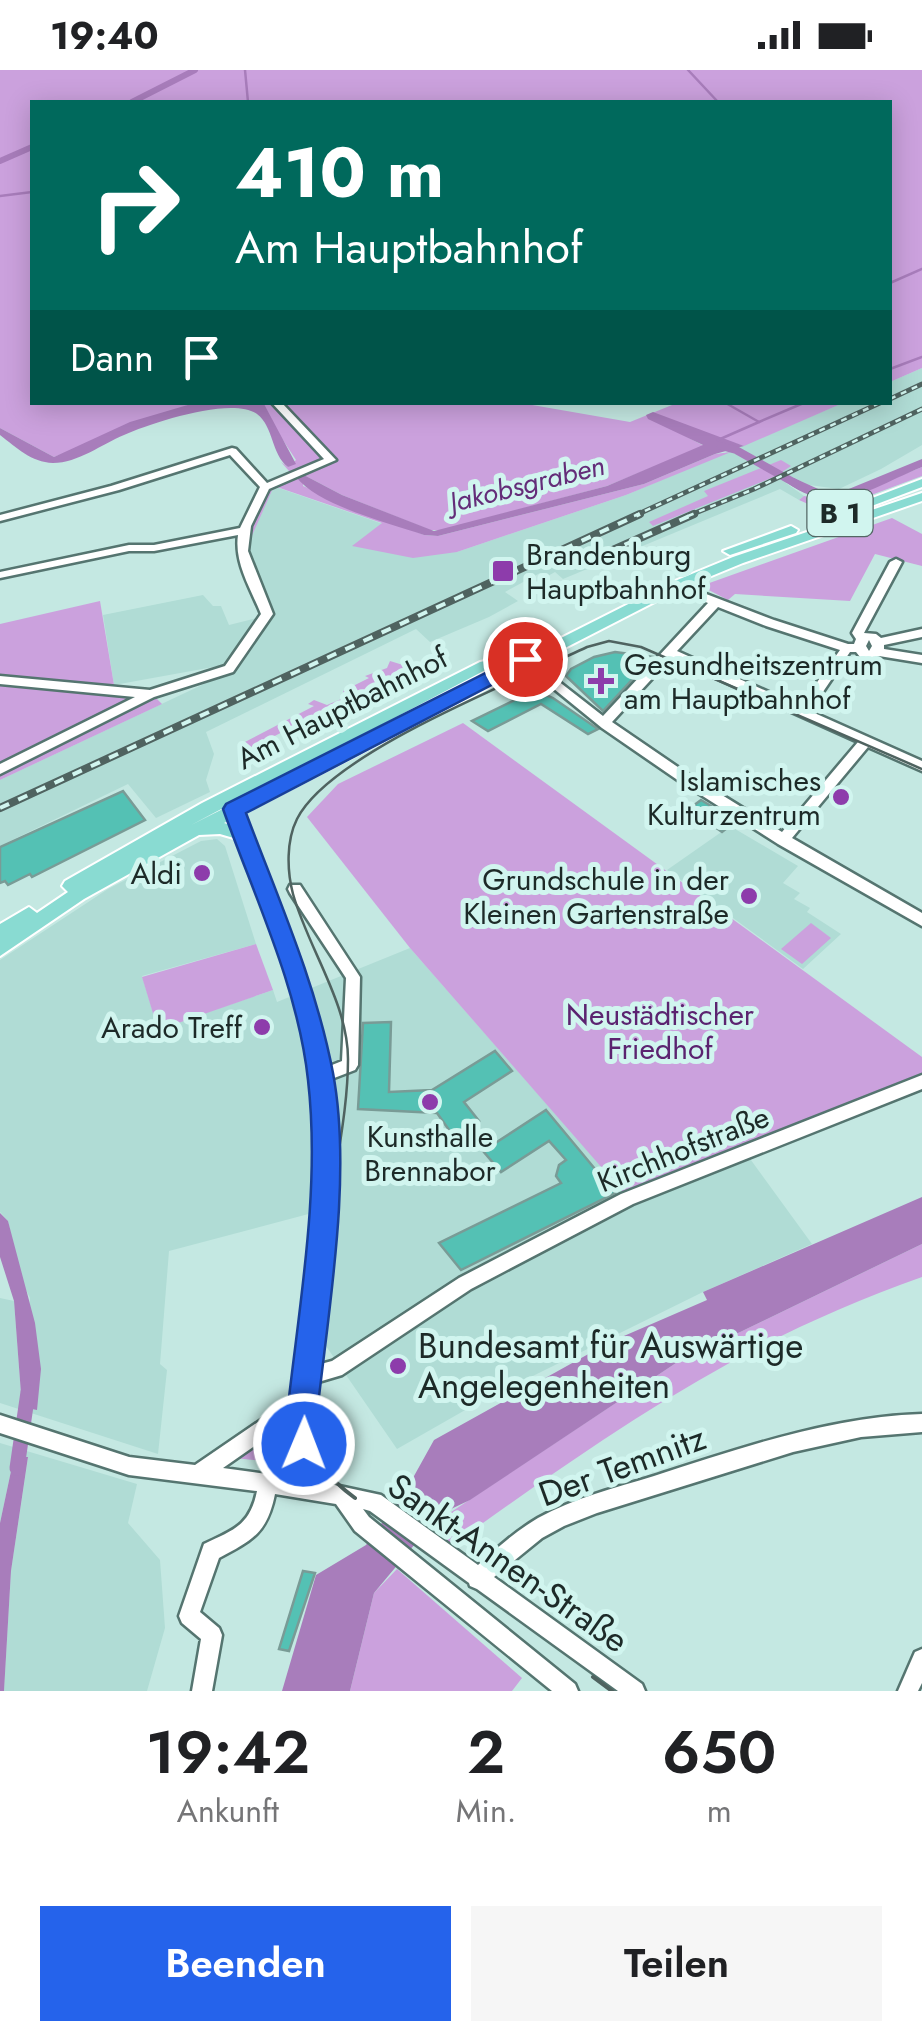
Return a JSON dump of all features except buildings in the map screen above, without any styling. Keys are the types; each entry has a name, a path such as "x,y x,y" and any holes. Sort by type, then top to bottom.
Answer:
{"main road":[{"name":"Am Hauptbahnhof","path":"232,802 670,582 922,483"},
{"name":"Am Hauptbahnhof","path":"762,545 922,497"},
{"name":"B 1","path":"0,949 78,894 182,836 232,802"},
{"name":"B 1","path":"0,934 91,872 232,802"},
{"path":"182,836 211,828 244,835"}],"street":[{"path":"0,769 156,691 235,665 266,618 240,555 244,530 265,486 331,460 279,405"},
{"path":"0,518 115,488 232,451 265,486"},
{"path":"0,576 129,548 154,548 244,530"},
{"path":"802,713 856,645 858,633 896,562"},
{"path":"670,582 715,603 856,645 922,659"},
{"path":"606,725 606,720 715,603"},
{"path":"878,647 922,633"},
{"path":"670,652 922,766"},
{"path":"0,680 156,691"},
{"path":"549,680 606,725 783,840 922,920"},
{"path":"783,840 865,742"},
{"path":"232,802 302,995 321,1076 326,1134 324,1204 301,1435 332,1493"},
{"path":"295,889 353,977 350,1065 321,1076"},
{"name":"Kirchhofstraße","path":"308,1376 336,1370 468,1282 627,1199 922,1082"},
{"path":"198,1474 304,1400"},
{"name":"Der Temnitz","path":"477,1579 514,1545 557,1519 631,1493 736,1460 852,1431 922,1423"},
{"path":"3,1425 129,1466 332,1493"},
{"path":"202,1691 212,1635 189,1616 211,1551 249,1532 260,1521 268,1483"},
{"name":"Sankt-Annen-Straße","path":"332,1493 376,1504 635,1691"},
{"name":"Sankt-Annen-Straße","path":"332,1493 362,1524 568,1691"},
{"path":"908,1691 922,1659"}],"shaded area":[{"path":"922,368 922,445 881,469 839,489 809,485 794,478 786,483 804,496 799,500 780,489 563,579 555,572 546,577 540,573 505,592 518,601 489,617 430,642 416,629 206,732 214,754 206,780 210,792 156,818 128,784 0,846 0,780 238,668 270,618 246,549 273,486 383,524 354,546 457,552 626,495 838,405 892,405 892,381"},
{"path":"188,405 265,405 296,464 288,467 282,462 263,419 245,409 211,410 171,418 81,457 53,463 31,457 0,435 0,428 54,457 130,422"},
{"path":"653,412 744,446 644,484 438,536 424,535 337,505 296,477 304,475 342,495 434,531 607,486 703,445 648,419 646,415"},
{"path":"922,459 922,467 870,490 837,499 804,493 786,482 794,478 827,493 839,493"},
{"path":"203,595 213,606 221,606 229,625 261,617 230,664 114,685 103,615"},
{"name":"Grundschule in der Kleinen Gartenstraße","path":"730,826 798,866 783,883 800,893 794,899 810,908 807,912 841,934 803,969 667,870"},
{"path":"217,839 225,846 256,944 142,976 158,1029 273,990 277,1002 410,948 623,1191 740,1145 812,1244 703,1292 474,1405 397,1449 326,1346 331,1208 169,1251 160,1364 167,1370 158,1454 0,1403 0,1298 14,1301 22,1407 30,1298 21,1280 8,1221 0,1212 0,960 108,889 201,841"},
{"path":"922,1197 922,1244 676,1363 430,1526 374,1593 350,1691 282,1691 316,1575 366,1545 409,1485 434,1440 610,1342 707,1300 703,1292"},
{"path":"0,1213 8,1221 35,1323 41,1369 37,1410 22,1407 14,1301 0,1257"},
{"path":"0,1443 137,1484 128,1523 160,1560 165,1628 147,1691 4,1691 11,1571 28,1458 14,1457 0,1523"},
{"path":"14,1457 28,1457 11,1571 4,1691 0,1691 0,1523"}],"green space":[{"path":"0,70 922,70 922,368 892,381 892,100 140,100 165,88 133,100 30,100 30,405 188,405 54,457 0,428"},
{"path":"260,405 532,405 630,422 672,405 838,405 744,446 650,417 704,446 607,486 442,530 430,530 342,495 304,475 303,486 424,535 438,536 644,484 715,454 731,452 626,495 457,552 413,558 352,546 382,523 275,486 305,469 289,471 281,462 288,467 296,460"},
{"path":"781,460 791,466 776,476 653,526 649,522 708,496 704,491"},
{"path":"922,467 922,476 826,512 799,500 804,496 838,501"},
{"path":"273,488 246,549 256,509"},
{"path":"892,518 922,534 922,566 875,554 850,601 735,594 728,600 701,586"},
{"path":"100,601 114,685 0,676 0,624"},
{"path":"390,661 403,665 406,676 342,701 248,750 243,743 314,706 308,704 314,700 327,705 346,697 343,691 369,678 365,676 387,668"},
{"path":"0,682 126,693 129,697 126,702 0,762"},
{"path":"155,697 162,704 0,780 0,772"},
{"name":"Neustädtischer Friedhof","path":"463,723 922,1057 922,1073 623,1192 410,948 307,817 338,784"},
{"path":"811,923 831,938 802,964 781,949"},
{"path":"256,944 273,990 158,1030 142,977"},
{"path":"922,1244 922,1277 793,1330 677,1393 452,1545 430,1526 676,1363"},
{"path":"279,1425 288,1425 294,1464 234,1458"},
{"path":"397,1569 522,1678 512,1691 350,1691 374,1593"}],"waterway":[{"path":"136,100 195,70"},
{"path":"245,70 248,100"},
{"path":"688,70 716,100"},
{"path":"0,161 30,148"},
{"path":"0,196 30,192"},
{"path":"892,282 922,269"},
{"path":"892,368 922,357"},
{"path":"729,405 759,422"},
{"path":"759,422 799,405"},
{"path":"718,440 759,422"},
{"name":"Jakobsgraben","path":"721,446 736,450 802,487"},
{"path":"17,1468 28,1392"}],"tram line":[{"path":"330,1210 346,1097 346,1038 335,996 293,894 289,856 297,819 316,794 346,769 473,699 587,647 609,641 641,647 922,769"},
{"path":"330,1208 305,1426 322,1467 355,1498"},
{"path":"593,1677 612,1691"}],"railway":[{"path":"892,398 922,384"},
{"path":"634,516 875,405"},
{"path":"688,516 922,409"},
{"path":"0,808 640,514"},
{"path":"588,561 694,514"}],"place":[{"name":"Brandenburg Hauptbahnhof","path":"503,571"},
{"name":"Gesundheitszentrum am Hauptbahnhof","path":"601,681"},
{"name":"Islamisches Kulturzentrum","path":"841,797"},
{"name":"Aldi","path":"202,873"},
{"name":"Grundschule in der Kleinen Gartenstraße","path":"749,896"},
{"name":"Arado Treff","path":"262,1027"},
{"name":"Kunsthalle Brennabor","path":"430,1102"},
{"name":"Bundesamt für Auswärtige Angelegenheiten","path":"398,1366"}],"route":[{"path":"304,1444 301,1424 324,1204 326,1134 321,1076 302,995 234,809 525,659"}]}
